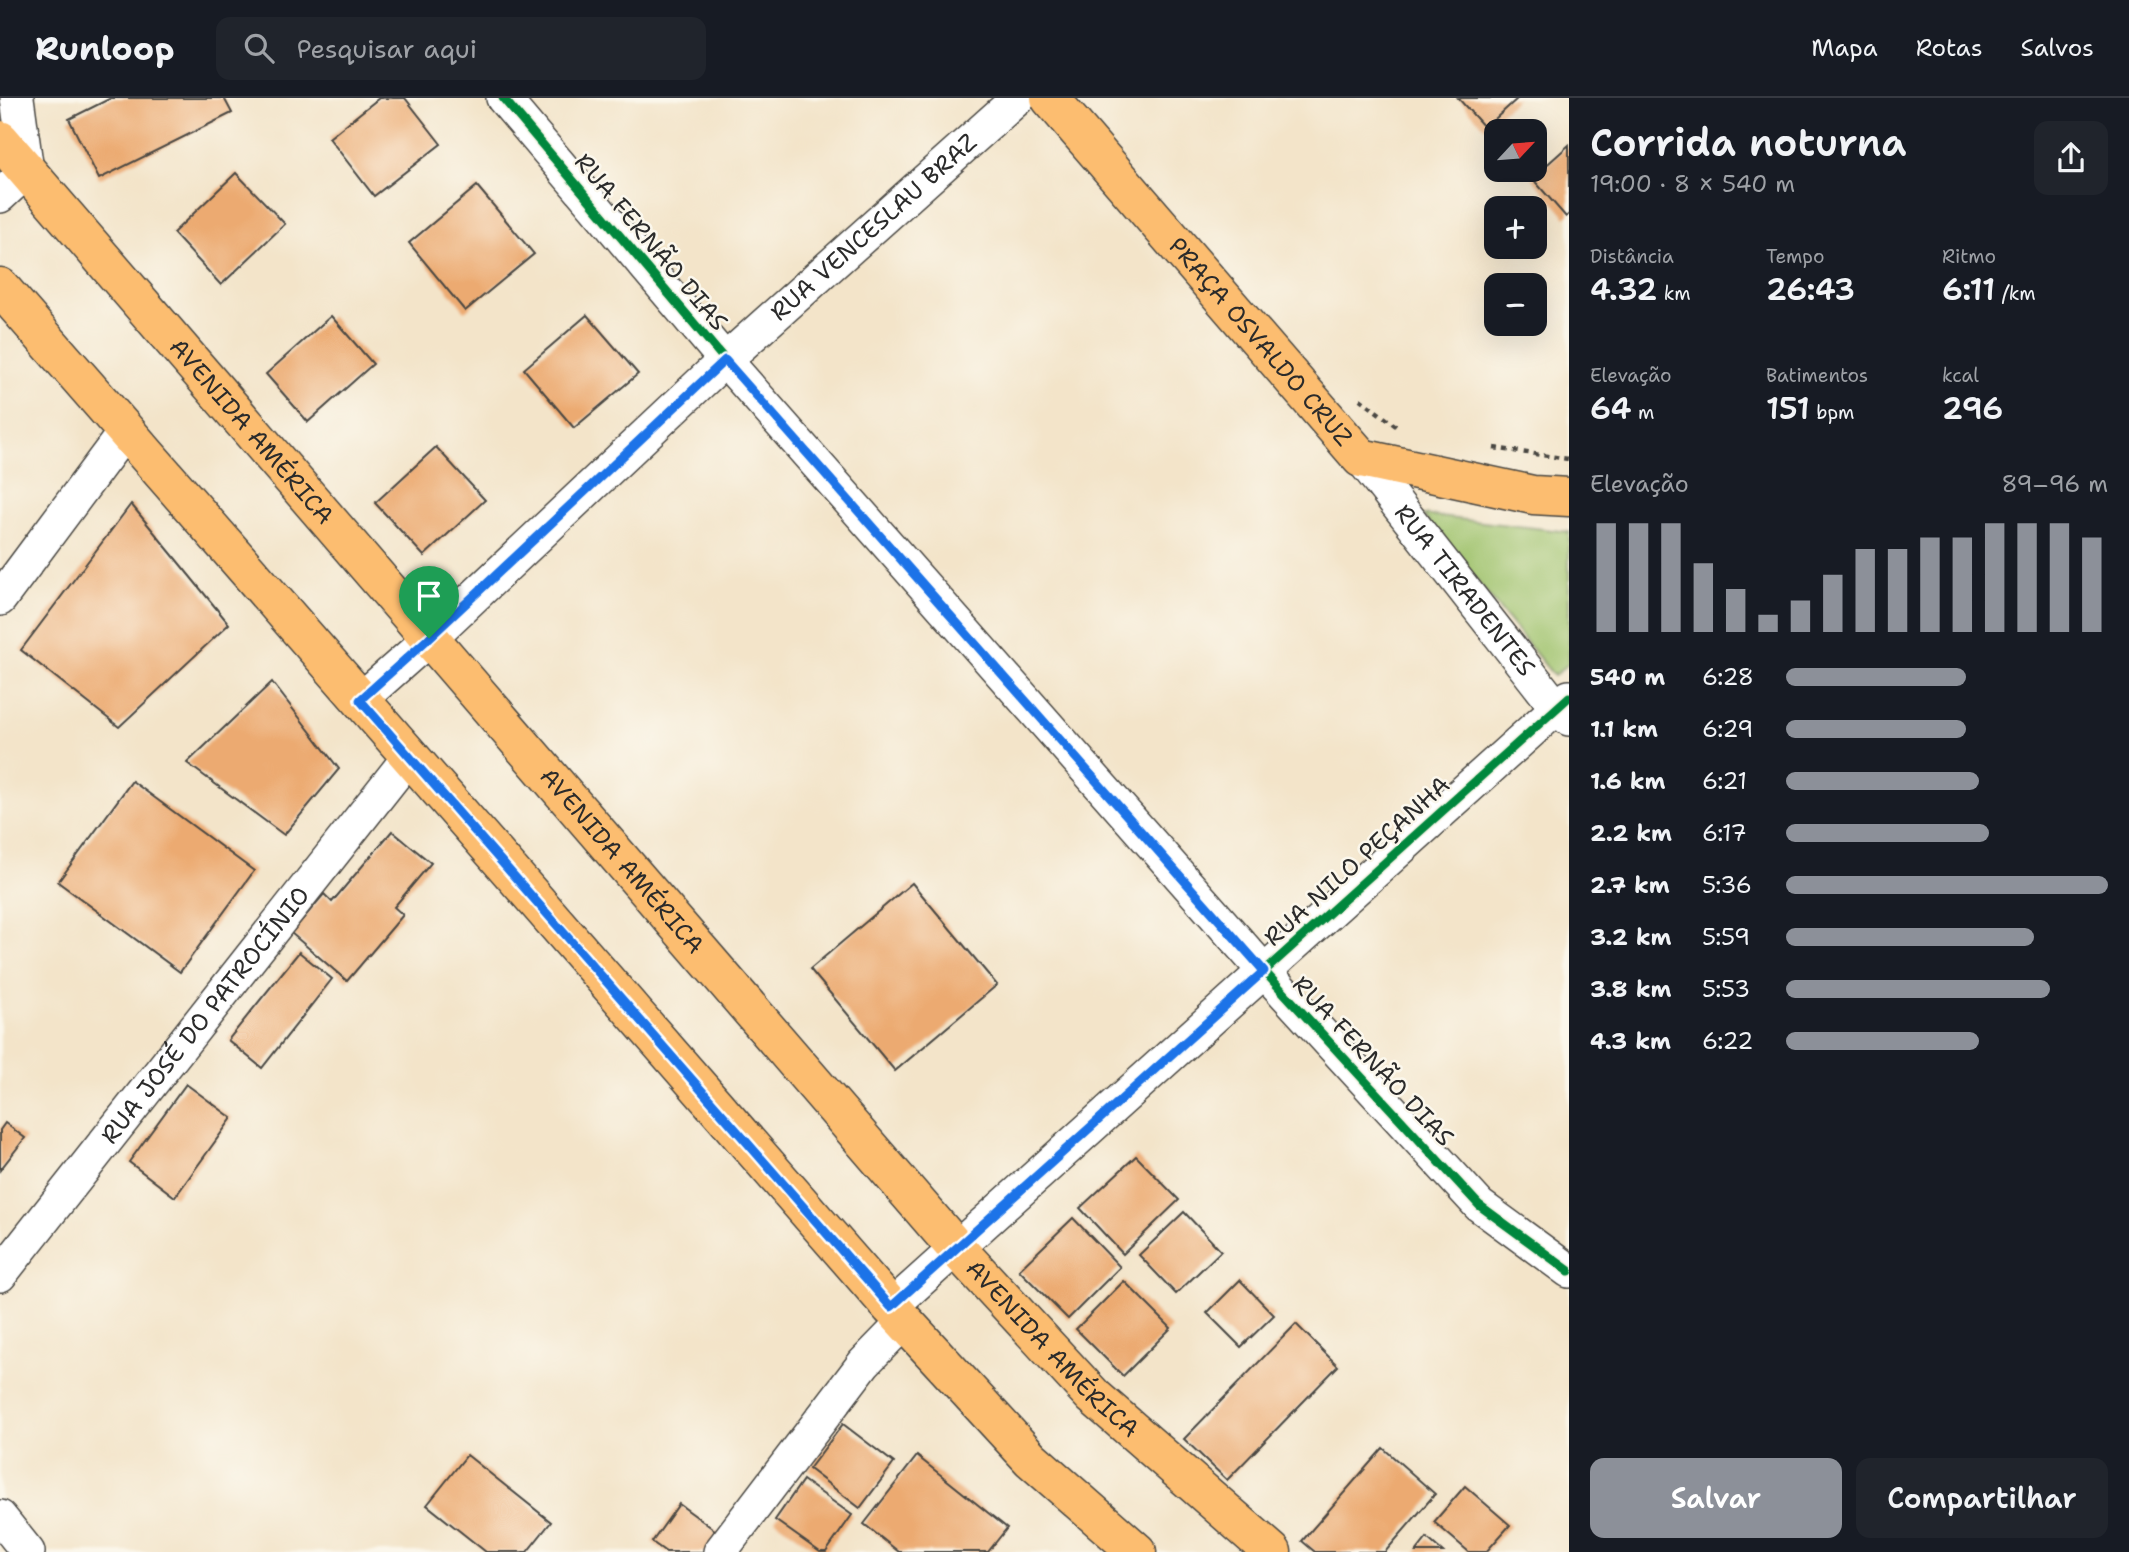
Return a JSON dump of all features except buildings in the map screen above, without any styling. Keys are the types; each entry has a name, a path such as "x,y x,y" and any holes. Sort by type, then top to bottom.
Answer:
{"main road":[{"name":"PRAÇA OSVALDO CRUZ","path":"1050,98 1361,458 1534,495 1569,497"},
{"name":"AVENIDA AMÉRICA","path":"0,140 14,184 429,638 956,1248 1093,1396 1272,1552"},
{"path":"0,287 898,1314 1031,1459 1137,1552"}],"street":[{"path":"14,184 17,98"},
{"name":"RUA FERNÃO DIAS","path":"503,98 725,360 1264,971 1479,1205 1569,1271"},
{"name":"RUA VENCESLAU BRAZ","path":"360,700 725,360 1018,98"},
{"path":"0,599 126,430"},
{"name":"RUA TIRADENTES","path":"1361,458 1565,708"},
{"name":"RUA NILO PEÇANHA","path":"720,1552 864,1363 898,1314 956,1248 1264,971 1565,708"},
{"name":"RUA JOSÉ DO PATROCÍNIO","path":"0,1275 409,757"},
{"path":"0,1517 28,1552"}],"path":[{"path":"1354,395 1409,435"},
{"path":"1489,447 1569,459"}],"green space":[{"path":"1423,515 1569,532 1569,663 1554,676"}],"cycle path":[{"path":"503,98 725,360 1264,971 1479,1205 1569,1271"},
{"path":"891,1307 1569,697"}],"route":[{"path":"725,360 1264,971 891,1307 360,700 429,638 725,360"}]}
